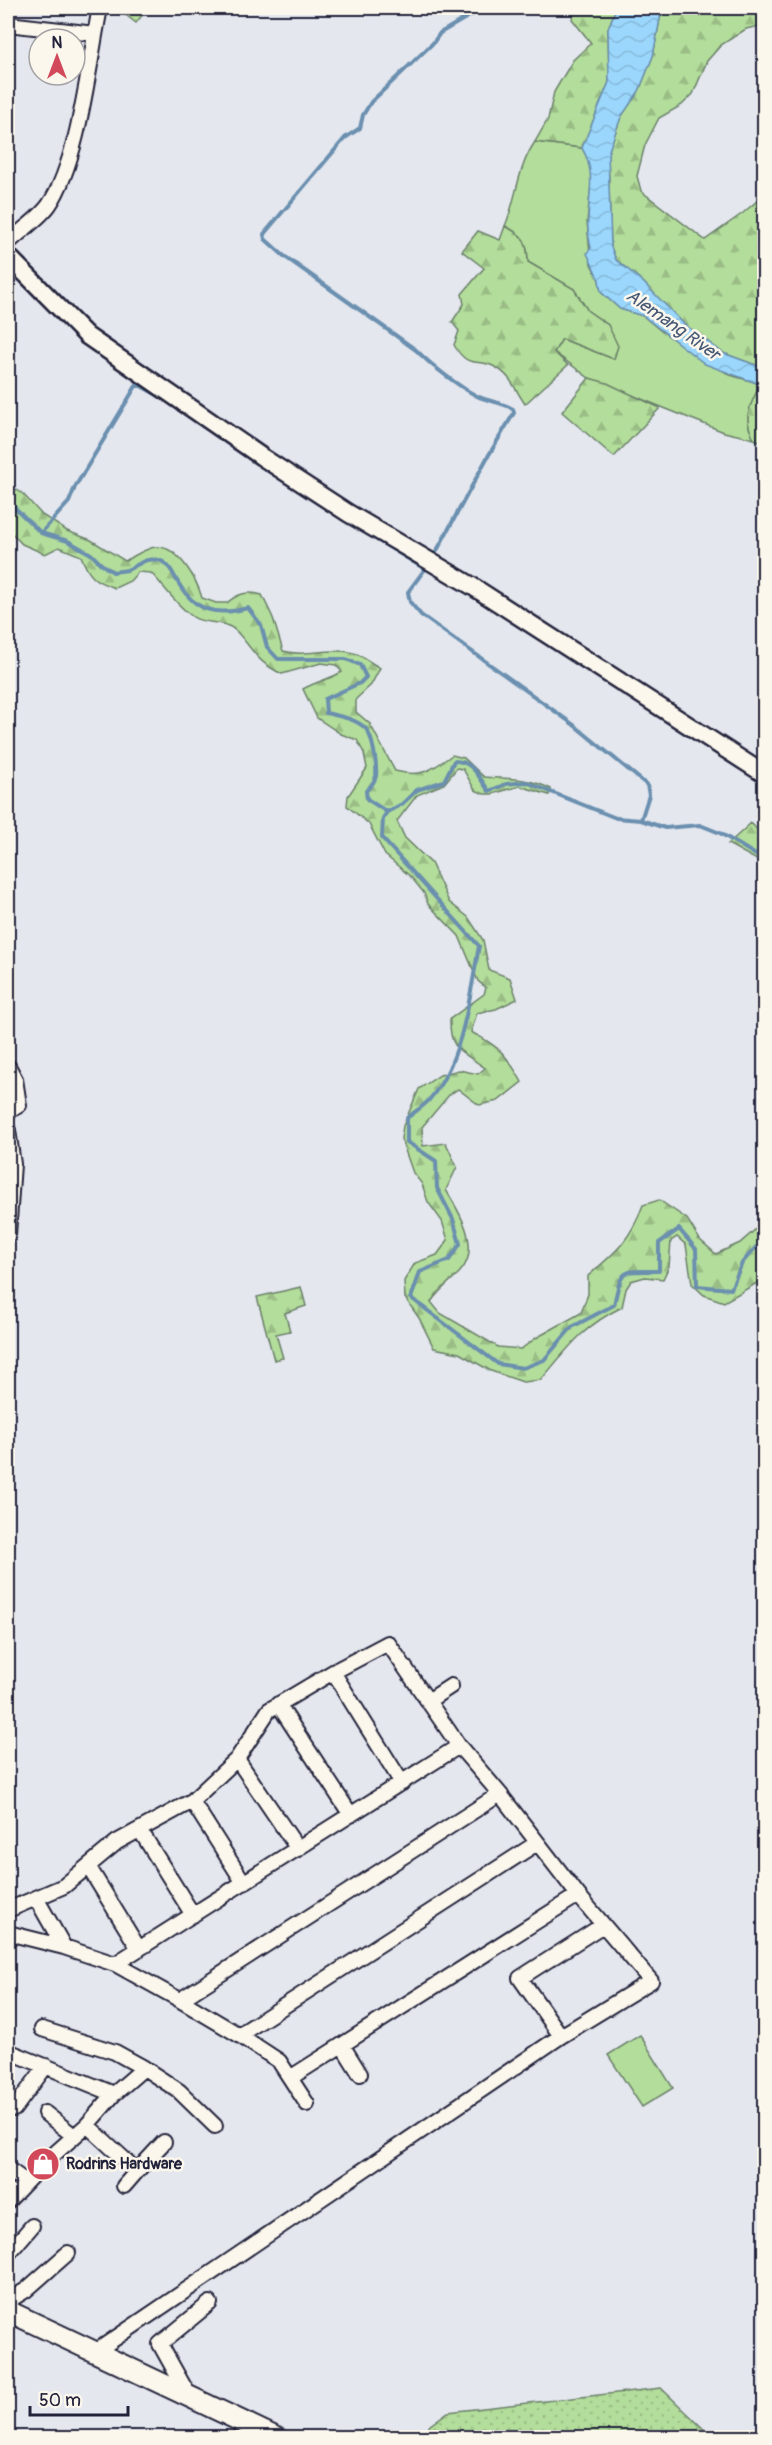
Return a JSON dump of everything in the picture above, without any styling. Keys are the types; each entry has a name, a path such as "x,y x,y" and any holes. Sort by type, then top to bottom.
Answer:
{"main road":[{"path":"8,2312 277,2438"}],"street":[{"path":"8,243 48,207 60,185 79,117 100,8"},
{"path":"8,24 95,34"},
{"path":"8,256 87,336 262,457 348,513 472,586 765,774"},
{"path":"8,1066 15,1079 19,1104 8,1112"},
{"path":"8,1130 10,1166 8,1235"},
{"path":"8,1910 64,1886 117,1842 192,1801 237,1760 269,1710 388,1643 459,1746 500,1794 578,1895 651,1981 561,2036 95,2352"},
{"path":"333,1672 402,1783"},
{"path":"428,1701 451,1686"},
{"path":"278,1704 351,1815"},
{"path":"115,1964 459,1746"},
{"path":"237,1760 298,1849"},
{"path":"180,2000 500,1794"},
{"path":"192,1801 244,1883"},
{"path":"140,1830 192,1916"},
{"path":"239,2035 537,1844"},
{"path":"88,1866 139,1949"},
{"path":"290,2078 578,1895"},
{"path":"36,1898 64,1947"},
{"path":"561,2036 520,1978 603,1925"},
{"path":"8,1933 64,1947 115,1964 180,2000 279,2061 307,2104"},
{"path":"42,2029 115,2052 144,2068 179,2091 215,2126"},
{"path":"342,2045 360,2074"},
{"path":"8,2051 114,2094"},
{"path":"8,2103 14,2109 46,2066"},
{"path":"8,2201 87,2125 114,2094 144,2068"},
{"path":"45,2113 74,2136"},
{"path":"87,2125 137,2171"},
{"path":"124,2186 164,2142"},
{"path":"8,2169 26,2182"},
{"path":"8,2254 32,2226"},
{"path":"8,2301 26,2290 68,2253"},
{"path":"189,2396 160,2344 210,2303"}],"green space":[{"path":"117,8 148,8 136,23"},
{"path":"574,8 616,8 608,29 609,82 582,148 535,142 548,119 554,92 573,60 591,43 572,19"},
{"path":"662,8 764,8 764,25 746,29 721,45 707,61 693,94 682,105 659,118 645,145 637,176 641,191 705,240 764,195 764,233 756,250 764,260 764,368 723,353 684,324 641,280 616,260 611,247 608,153 621,117 639,91 653,56"},
{"path":"535,142 582,148 589,160 592,175 587,222 591,264 599,280 601,292 620,309 643,316 661,331 730,375 761,384 751,405 748,418 754,439 724,432 589,378 554,352 562,339 614,359 608,325 588,311 574,289 528,262 527,249 523,240 505,226 524,162"},
{"path":"505,226 523,240 527,249 528,262 574,289 588,311 608,325 618,346 614,359 562,339 554,352 568,365 525,404 509,379 500,370 489,364 469,361 459,353 454,345 459,331 452,322 464,304 462,294 484,268 462,251 478,231 500,240"},
{"path":"589,378 607,383 660,408 614,457 562,412"},
{"path":"761,384 764,386 764,443 754,439 748,424 749,411"},
{"path":"8,484 23,494 42,515 67,531 91,540 125,561 156,547 172,552 191,573 202,598 216,603 227,603 243,594 262,595 273,618 283,651 292,653 350,652 380,668 371,685 356,699 356,712 370,724 395,771 419,773 438,765 452,755 464,758 484,777 526,780 551,789 549,795 520,786 484,794 475,790 463,769 457,768 444,784 417,795 397,821 405,838 431,863 449,902 468,917 483,940 489,970 510,978 517,999 496,1009 477,1013 471,1032 501,1052 522,1082 498,1101 479,1105 458,1089 449,1095 422,1127 423,1146 446,1143 457,1167 446,1190 462,1220 469,1242 466,1263 431,1302 440,1313 498,1347 521,1349 581,1313 588,1294 588,1276 621,1245 633,1228 643,1205 659,1200 687,1219 700,1240 716,1254 740,1243 764,1222 764,1279 724,1302 704,1295 692,1284 686,1245 677,1237 671,1241 669,1266 663,1279 645,1277 631,1281 626,1289 622,1307 586,1330 541,1380 523,1382 491,1371 459,1353 434,1348 419,1318 405,1298 404,1281 415,1263 437,1255 448,1240 442,1221 428,1202 422,1184 413,1173 401,1139 403,1126 419,1089 440,1075 459,1070 478,1074 485,1068 455,1045 450,1030 450,1019 484,994 486,988 478,981 459,936 428,904 424,893 411,877 385,855 369,824 347,806 348,796 367,768 364,753 357,740 341,734 317,718 303,689 342,672 336,665 321,663 282,674 261,660 231,627 193,617 151,573 138,572 130,581 115,588 93,577 81,556 59,547 45,554 22,544 8,529"},
{"path":"751,823 764,837 764,864 728,844"},
{"path":"301,1287 306,1306 285,1313 290,1331 276,1334 283,1358 274,1360 257,1297"},
{"path":"640,2035 673,2088 642,2107 608,2055"},
{"path":"661,2388 712,2437 414,2437 448,2412"}],"water":[{"name":"Alemang River","path":"616,8 662,8 653,56 639,91 621,117 608,153 611,247 616,260 641,280 684,324 723,353 764,368 764,386 705,364 643,316 620,309 601,292 599,280 587,253 591,248 588,226 590,174 582,148 609,82 608,29"}],"waterway":[{"path":"434,556 514,413 513,409 477,396 454,381 416,350 284,256 265,239 264,234 345,138 360,128 363,115 371,102 433,43 440,33 483,8"},
{"path":"41,533 69,502 75,487 136,386 141,386 168,401"},
{"path":"203,426 269,471"},
{"path":"8,501 41,533 68,541 91,554 113,572 127,570 141,562 158,560 168,567 186,593 200,606 208,610 227,612 248,608 261,625 267,647 278,659 346,659 360,665 366,677 360,683 325,699 326,713 353,720 366,729 373,744 376,771 375,780 366,791 367,799 387,812 383,818 382,838 479,946 463,1027 450,1066 441,1084 429,1100 407,1118 407,1142 436,1161 437,1188 453,1219 460,1244 449,1260 420,1272 411,1298 498,1364 523,1368 544,1360 572,1327 614,1305 619,1284 626,1274 637,1271 659,1271 659,1243 679,1229 696,1249 697,1286 731,1289 742,1263 756,1247 764,1251"},
{"path":"361,530 425,569"},
{"path":"425,569 408,592 410,602 421,615 574,725 647,785 649,795 641,820 665,828 700,825 720,833 764,860"},
{"path":"387,812 402,804 417,790 444,781 454,761 471,767 489,791 506,784 526,782 616,818 641,820"}],"place":[{"name":"Rodrins Hardware","path":"43,2164"}]}
